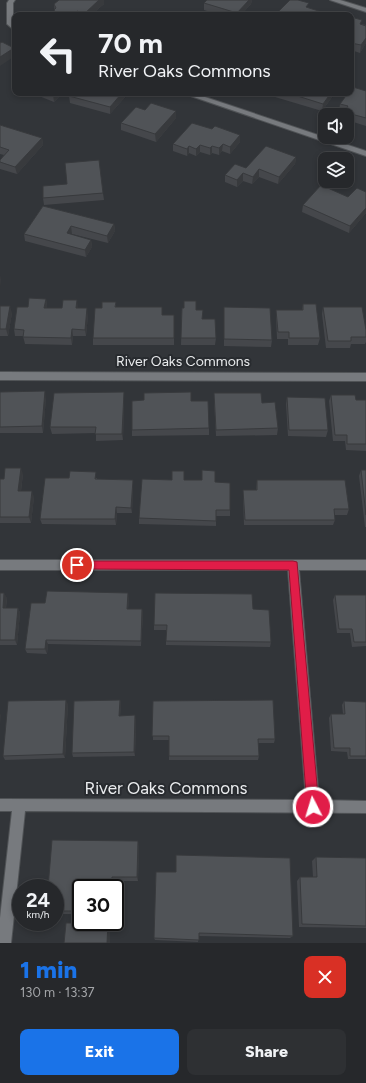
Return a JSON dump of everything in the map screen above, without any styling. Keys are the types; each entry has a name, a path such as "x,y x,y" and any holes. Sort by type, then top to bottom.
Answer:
{"street":[{"path":"12,0 10,3 10,24 12,26"},
{"path":"333,0 366,10"},
{"path":"195,96 366,154"},
{"name":"River Oaks Commons","path":"0,376 366,377"},
{"path":"0,565 366,565"},
{"path":"293,565 313,807"},
{"name":"River Oaks Commons","path":"0,805 366,807"},
{"path":"4,943 19,805"}],"building":[{"path":"59,0 99,0 86,12 55,12 54,10 56,8 54,4"},
{"path":"207,0 249,0 238,12 204,3"},
{"path":"290,0 298,0 309,3 306,7 322,12 278,12"},
{"path":"354,18 362,20 360,24 366,26 366,38 361,45 354,44"},
{"path":"2,42 12,47 12,49 0,57 0,43"},
{"path":"354,87 366,91 366,118 354,115 354,108 347,108 348,106 340,104 346,96 354,96"},
{"path":"69,96 119,96 110,107"},
{"path":"298,96 329,96 323,104"},
{"path":"151,103 176,111 155,134 121,123 136,107 145,110"},
{"path":"192,123 212,129 215,126 240,135 230,147 223,144 219,148 212,146 210,148 200,145 196,149 189,146 187,149 173,144"},
{"path":"0,125 42,138 15,167 0,162 9,150 0,147"},
{"path":"266,146 296,157 279,177 259,169 253,177 243,173 237,180 225,175 235,164 246,168"},
{"path":"99,160 103,193 43,198 43,186 67,184 65,163"},
{"path":"318,188 328,188 348,197 357,188 366,192 366,208 350,226 303,205"},
{"path":"43,206 114,224 107,236 71,226 67,233 91,240 85,250 24,234"},
{"path":"29,298 46,299 44,308 62,308 63,300 77,300 76,308 87,308 85,330 72,329 71,338 23,337 24,330 14,329 17,307 28,307"},
{"path":"184,301 196,301 196,310 203,310 202,319 215,319 216,338 181,338 182,308 184,308"},
{"path":"102,302 116,302 115,307 162,307 162,315 174,315 174,338 93,338 95,308 102,308"},
{"path":"303,304 316,304 320,338 289,338 289,332 278,332 276,310 303,310"},
{"path":"0,306 10,306 6,329 0,329"},
{"path":"224,307 270,308 272,340 224,339"},
{"path":"323,307 362,307 366,337 351,337 351,341 328,341"},
{"path":"45,391 42,426 0,427 0,392"},
{"path":"124,392 122,434 95,434 96,427 50,427 54,393"},
{"path":"191,392 191,401 208,401 209,428 132,430 132,401 144,400 144,393"},
{"path":"214,393 261,393 262,403 275,402 278,428 216,430"},
{"path":"331,395 355,395 356,400 366,400 366,444 347,444 347,435 335,435"},
{"path":"287,397 325,398 328,430 289,430"},
{"path":"5,468 21,468 18,491 32,491 29,517 0,517 0,479 4,479"},
{"path":"202,470 215,471 215,482 230,483 230,510 216,510 216,521 139,518 142,479 172,480 172,471 184,471 184,480 202,480"},
{"path":"361,470 366,470 366,515"},
{"path":"70,471 96,472 95,479 133,480 131,508 116,507 115,519 40,519 45,478 69,478"},
{"path":"257,480 345,480 349,509 334,509 335,520 245,520 243,490 257,490"},
{"path":"47,591 128,593 127,609 142,609 141,641 46,640 45,649 25,649 31,603 45,603"},
{"path":"0,593 4,593 3,608 18,608 15,640 0,640"},
{"path":"155,593 252,594 253,609 269,610 271,642 166,641 167,625 154,625"},
{"path":"335,595 366,595 366,642 354,642 352,629 339,629"},
{"path":"66,700 63,754 3,756 8,701"},
{"path":"120,700 119,716 135,715 134,752 72,753 74,701"},
{"path":"273,700 275,739 258,739 259,756 169,756 169,736 152,736 153,701"},
{"path":"344,701 366,702 366,756 350,756 350,748 334,748 331,714 345,714"},
{"path":"52,840 138,841 137,877 112,877 112,879 72,879 72,911 64,911 64,879 49,879"},
{"path":"176,855 290,858 293,936 199,933 199,940 154,938 156,872 176,872"},
{"path":"316,857 366,858 366,926 302,924 300,877 317,877"},
{"path":"66,923 72,923 72,931 108,931 107,943 64,943"}],"route":[{"path":"77,565 293,565 313,807"}]}
